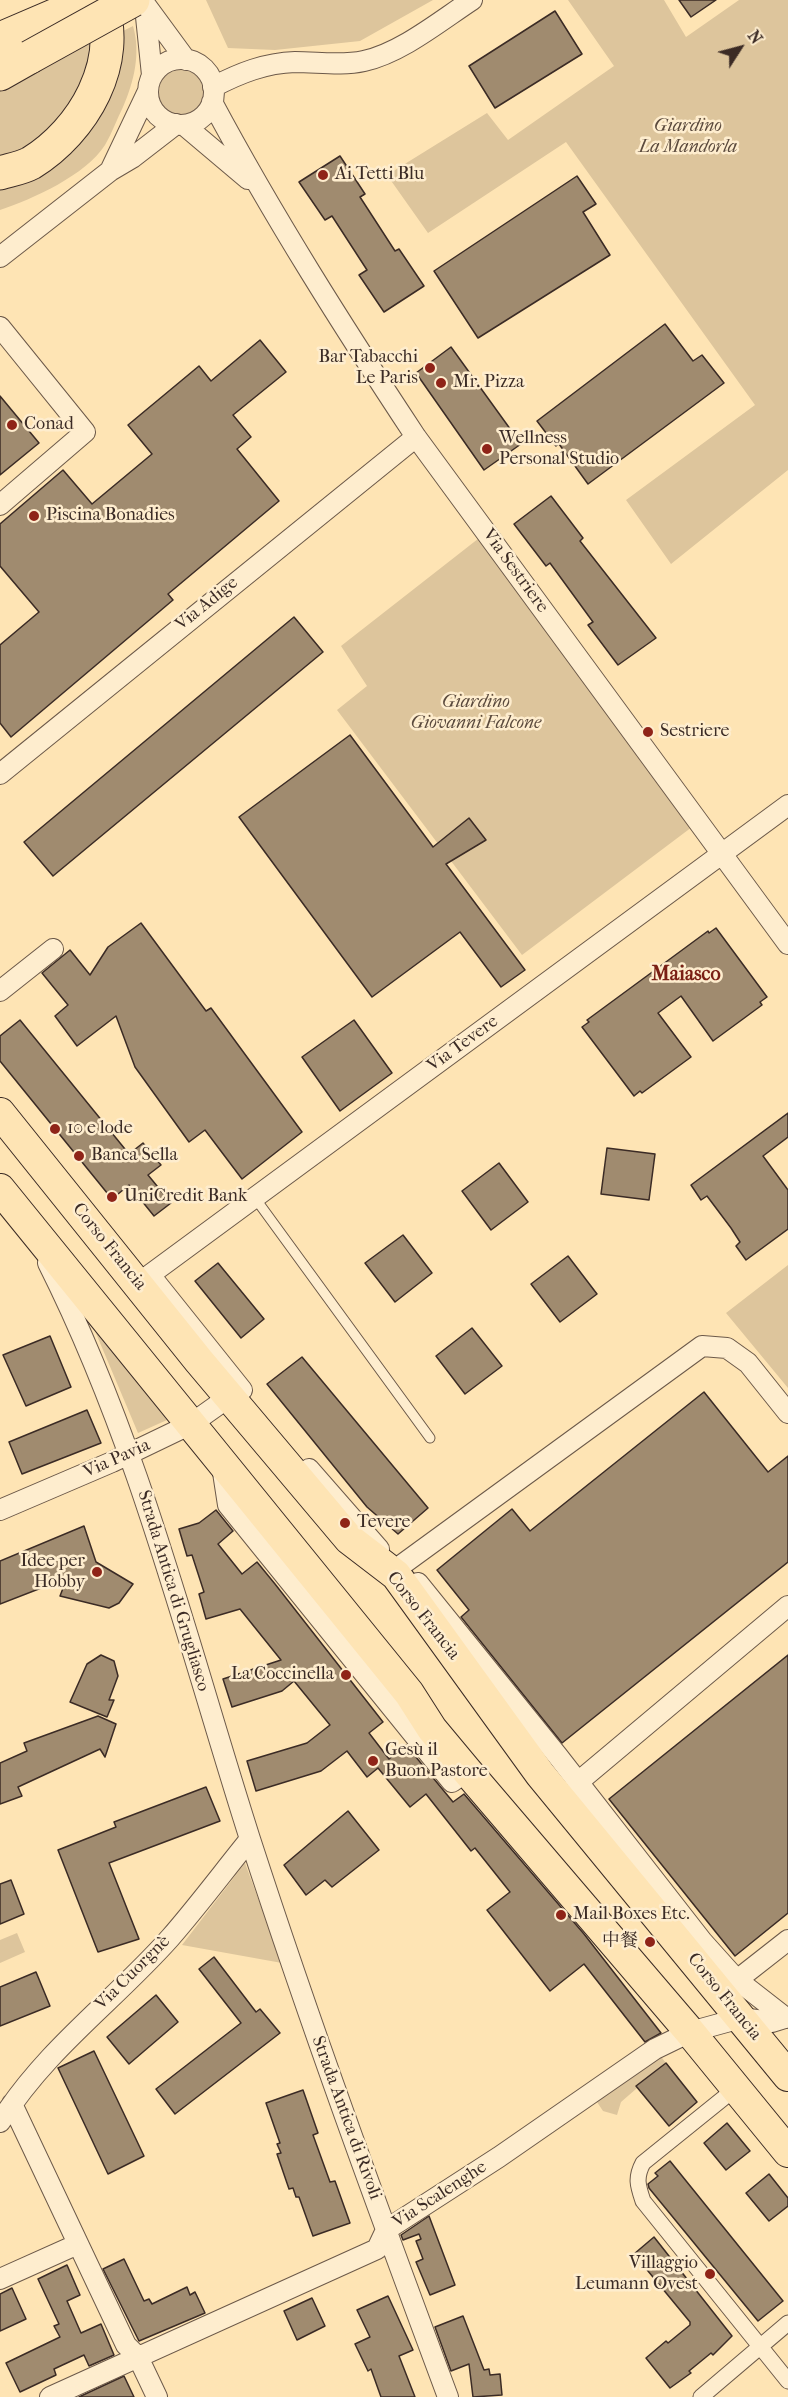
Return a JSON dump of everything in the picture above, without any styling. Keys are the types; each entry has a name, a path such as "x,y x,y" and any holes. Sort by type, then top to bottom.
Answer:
{"highway":[{"path":"0,74 15,43 91,0"},
{"path":"0,173 29,164 57,143 82,115 100,81 106,43 100,0"},
{"path":"15,43 140,2"}],"main road":[{"name":"Corso Francia","path":"0,1113 144,1279 229,1397 349,1539 396,1575 540,1774 788,2076"},
{"path":"0,1189 25,1217 90,1321 192,1425 409,1693 432,1729 466,1771 690,2032 788,2152"}],"street":[{"path":"0,257 110,171 180,125 201,117 212,94 240,73 261,66 294,62 364,61 410,41 472,0"},
{"path":"140,2 186,60 204,69 212,94"},
{"path":"140,2 153,110 159,117 180,125"},
{"path":"110,171 150,83 167,62 186,60"},
{"name":"Via Sestriere","path":"212,94 257,187 416,437 788,944"},
{"name":"Via Sestriere","path":"180,125 257,187"},
{"path":"0,327 85,432 0,505"},
{"name":"Via Adige","path":"0,774 262,559 416,437"},
{"name":"Via Tevere","path":"144,1279 788,805"},
{"path":"0,992 53,949"},
{"name":"Corso Francia","path":"144,1279 381,1551 403,1564 557,1755 702,1941 737,1980 787,2018"},
{"name":"Strada Antica di Grugliasco","path":"90,1321 250,1839 296,1974"},
{"name":"Corso Francia","path":"403,1564 702,1346 727,1348 748,1363 788,1413"},
{"name":"Via Pavia","path":"0,1510 192,1425 229,1397"},
{"path":"577,1783 788,1606"},
{"name":"Via Cuorgnè","path":"0,2122 53,2051 170,1939 250,1839"},
{"name":"Corso Francia","path":"737,1980 788,1940"},
{"name":"Strada Antica di Rivoli","path":"296,1974 356,2151 448,2397"},
{"path":"741,2018 772,2022 787,2018"},
{"name":"Via Scalenghe","path":"50,2397 377,2249 386,2230 500,2157 655,2049 690,2032 741,2018"},
{"path":"736,2088 643,2163 637,2174 638,2186 643,2201 788,2381"},
{"path":"12,2104 126,2345 138,2357 157,2397"},
{"path":"0,2279 78,2244"},
{"path":"701,2397 788,2324"}],"lane":[{"path":"255,1198 430,1438"}],"green space":[{"path":"206,0 433,0 360,41 275,50 228,48"},
{"name":"Giardino La Mandorla","path":"568,0 664,0 686,37 739,0 788,0 788,470 671,564 626,500 755,405 566,142 428,233 387,175 487,113 508,140 614,66"},
{"path":"133,26 136,57 133,78 123,107 105,145 85,166 58,185 0,210 0,184 32,173 119,33"},
{"path":"93,42 84,81 73,106 65,117 41,141 0,161 0,87 63,52"},
{"path":"181,70 197,77 204,93 197,109 181,116 165,109 158,93 165,77"},
{"name":"Giardino Giovanni Falcone","path":"483,535 692,827 522,955 337,710 367,686 341,646"},
{"path":"788,1265 788,1388 726,1313"},
{"path":"95,1331 167,1420 138,1433"},
{"path":"245,1863 282,1963 182,1945"},
{"path":"17,1933 25,1952 0,1963 0,1940"},
{"path":"655,2049 666,2063 621,2102 617,2115 603,2111 591,2093"}],"building":[{"path":"679,0 716,0 691,17"},
{"path":"555,11 582,54 495,108 469,66"},
{"path":"340,156 365,194 360,197 395,251 399,249 424,286 384,312 359,275 367,270 332,216 325,220 299,182"},
{"path":"577,176 596,204 583,212 610,255 478,338 434,271"},
{"path":"665,324 693,361 702,355 724,383 588,484 559,444 556,446 537,421"},
{"path":"260,340 286,372 233,415 251,437 237,449 279,501 168,594 173,600 11,737 0,723 0,645 39,612 0,566 0,524 63,470 92,504 152,454 128,425 199,366 211,381"},
{"path":"451,347 521,444 484,470 416,373"},
{"name":"Conad","path":"0,396 39,443 0,475"},
{"path":"551,496 583,538 580,541 656,638 618,665 588,625 593,622 550,563 546,566 514,524"},
{"path":"294,617 323,652 53,876 24,842"},
{"path":"350,735 433,847 469,818 486,840 446,864 525,970 501,987 460,932 372,997 239,817"},
{"path":"141,923 206,1011 211,1008 302,1132 242,1179 205,1130 189,1142 135,1067 116,1016 77,1046 55,1016 68,1005 42,973 70,950 90,975 108,947"},
{"path":"716,928 767,997 760,1002 762,1005 713,1041 681,996 658,1013 691,1057 642,1093 640,1091 634,1096 582,1027 589,1022 587,1020 708,931 709,933"},
{"path":"20,1020 129,1154 143,1143 161,1165 148,1175 171,1203 154,1216 129,1185 112,1199 0,1061 0,1036"},
{"path":"354,1020 392,1073 340,1111 302,1057"},
{"path":"788,1113 788,1137 763,1156 788,1190 788,1229 746,1260 736,1246 740,1242 731,1228 707,1196 701,1200 691,1185"},
{"path":"607,1148 655,1154 649,1200 601,1194"},
{"path":"499,1163 528,1202 491,1230 462,1191"},
{"path":"403,1235 432,1273 395,1302 365,1263"},
{"path":"568,1256 597,1294 560,1322 531,1284"},
{"path":"218,1263 264,1319 241,1338 195,1281"},
{"path":"472,1328 502,1366 465,1394 436,1356"},
{"path":"50,1336 71,1387 26,1406 3,1355"},
{"path":"302,1357 428,1508 398,1534 367,1507 267,1384"},
{"path":"704,1392 768,1472 788,1456 788,1562 562,1743 461,1617 469,1610 437,1570 512,1509 530,1531"},
{"path":"87,1410 101,1443 22,1474 9,1442"},
{"path":"216,1510 233,1531 218,1544 242,1574 257,1562 275,1584 383,1722 369,1733 389,1759 406,1745 453,1802 464,1794 584,1934 661,2033 645,2042 584,1964 550,1991 487,1910 510,1892 475,1848 471,1851 426,1794 410,1807 378,1768 367,1777 347,1751 321,1771 256,1791 247,1761 307,1743 330,1725 294,1681 282,1691 232,1707 223,1679 281,1660 240,1609 206,1619 199,1594 204,1592 192,1555 187,1556 179,1529 199,1523"},
{"path":"84,1526 96,1562 133,1584 119,1603 109,1608 60,1596 67,1578 0,1604 0,1561"},
{"path":"101,1655 114,1661 118,1676 109,1700 114,1700 107,1717 70,1702 87,1664"},
{"path":"788,1655 788,1913 735,1956 609,1799"},
{"path":"98,1716 116,1724 105,1757 100,1749 18,1787 22,1796 0,1804 0,1763 27,1751 24,1743"},
{"path":"206,1787 220,1821 109,1863 139,1939 98,1952 58,1850 116,1827 114,1822"},
{"path":"348,1811 379,1850 332,1887 325,1880 306,1895 284,1865"},
{"path":"11,1880 24,1914 0,1924 0,1884"},
{"path":"214,1957 256,2012 260,2009 280,2033 175,2114 156,2089 241,2023 199,1969"},
{"path":"36,1972 50,2006 0,2026 0,1987"},
{"path":"156,1995 178,2022 129,2064 107,2037"},
{"path":"94,2051 144,2156 108,2174 58,2068"},
{"path":"666,2063 697,2102 669,2126 636,2086"},
{"path":"303,2090 318,2133 313,2135 330,2182 335,2181 350,2223 313,2236 299,2197 296,2197 293,2188 289,2189 277,2154 281,2153 277,2144 280,2143 266,2103"},
{"path":"727,2123 750,2151 726,2170 704,2143"},
{"path":"670,2161 783,2301 758,2321 649,2188 648,2184 658,2176 655,2173"},
{"path":"769,2174 788,2198 788,2206 769,2221 746,2193"},
{"path":"429,2216 455,2285 430,2295 416,2262 423,2259 416,2241 421,2239 419,2234 403,2240 401,2235"},
{"path":"654,2237 732,2336 713,2355 711,2353 689,2371 691,2373 670,2388 646,2358 690,2325 690,2322 634,2254"},
{"path":"124,2259 144,2301 149,2299 152,2304 187,2287 190,2295 195,2292 205,2313 139,2341 103,2269"},
{"path":"67,2265 80,2295 67,2301 81,2333 101,2324 114,2355 89,2366 84,2355 54,2369 56,2375 20,2392 6,2363 60,2337 54,2326 59,2324 38,2279"},
{"path":"12,2288 26,2319 0,2331 0,2294"},
{"path":"388,2296 413,2350 399,2356 415,2397 381,2397 371,2369 368,2371 355,2344 370,2337 357,2310"},
{"path":"312,2298 325,2326 297,2340 284,2311"},
{"path":"463,2316 484,2370 489,2369 490,2375 500,2374 502,2395 473,2397 469,2364 451,2371 435,2327"},
{"path":"124,2376 134,2397 79,2397"}],"place":[{"name":"Ai Tetti Blu","path":"323,175"},
{"name":"Bar Tabacchi Le Paris","path":"430,368"},
{"name":"Mr. Pizza","path":"441,383"},
{"name":"Conad","path":"12,425"},
{"name":"Wellness Personal Studio","path":"487,449"},
{"name":"Piscina Bonadies","path":"34,516"},
{"name":"Sestriere","path":"648,732"},
{"name":"10 e lode","path":"55,1129"},
{"name":"Banca Sella","path":"79,1156"},
{"name":"UniCredit Bank","path":"112,1197"},
{"name":"Tevere","path":"345,1523"},
{"name":"Idee per Hobby","path":"97,1572"},
{"name":"La Coccinella","path":"346,1675"},
{"name":"Gesù il Buon Pastore","path":"373,1761"},
{"name":"Mail Boxes Etc.","path":"561,1915"},
{"name":"中餐","path":"650,1942"},
{"name":"Villaggio Leumann Ovest","path":"710,2274"}],"district":[{"name":"Maiasco","path":"686,975"}]}
